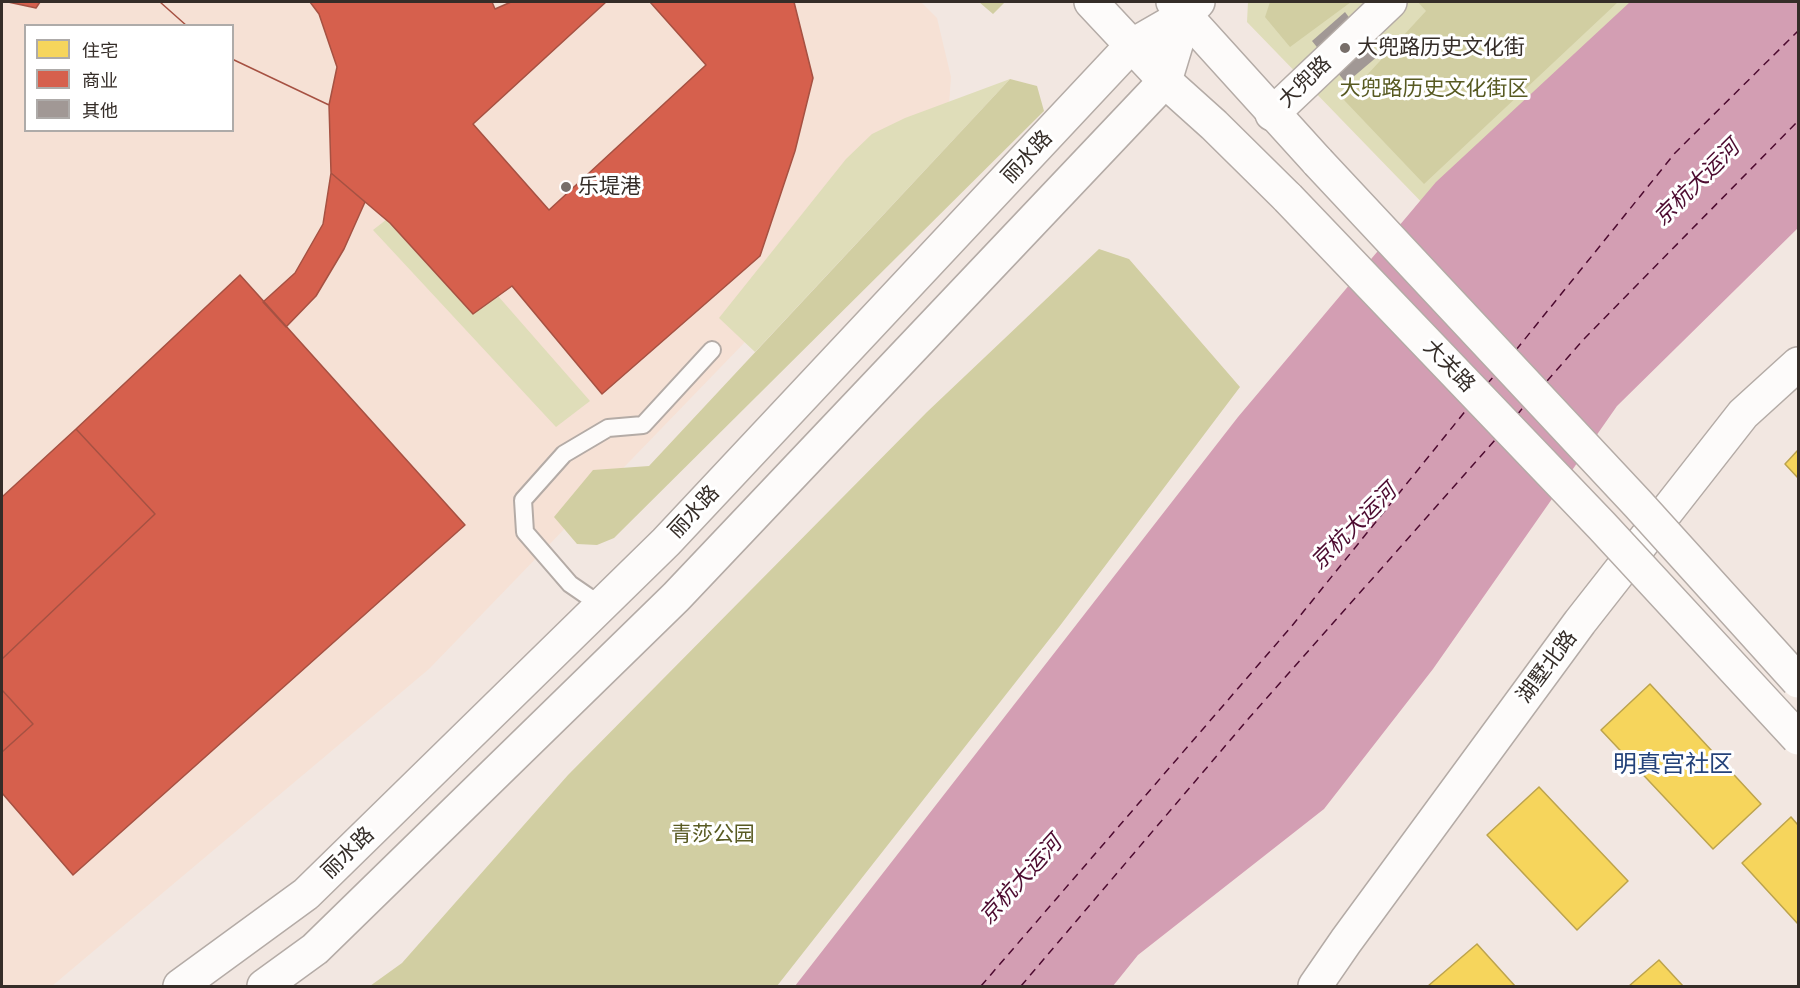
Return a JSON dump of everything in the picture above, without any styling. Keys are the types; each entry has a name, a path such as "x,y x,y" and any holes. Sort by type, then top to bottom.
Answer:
{"main road":[{"name":"大关路","path":"1091,2 1165,81 1214,125 1288,198 1602,526 1798,738"},
{"name":"大兜路","path":"1272,114 1390,2"},
{"name":"大关路","path":"1185,6 1272,114 1638,504 1798,681"},
{"name":"丽水路","path":"180,987 306,894 602,606 674,533 1131,46 1185,6"},
{"path":"264,987 315,949 676,597 1165,81 1185,6"},
{"name":"湖墅北路","path":"1316,987 1359,922 1580,622 1743,414 1798,364"}],"lane":[{"path":"602,606 570,584 525,532 523,500 564,454 608,428 643,425 712,350"}],"shaded area":[{"path":"2,2 921,2 937,18 951,77 947,133 429,669 52,986 2,986"}],"green space":[{"path":"979,2 1005,2 993,14"},
{"name":"大兜路历史文化街区","path":"1248,2 1656,2 1431,212 1247,22"},
{"path":"1270,2 1351,2 1290,47 1265,17"},
{"path":"1418,2 1618,2 1424,184 1344,100 1426,11"},
{"path":"1010,79 755,352 719,318 846,159 872,134 905,118"},
{"path":"1010,79 1037,86 1044,111 614,538 597,545 577,544 554,517 593,470 649,466"},
{"path":"413,199 590,401 556,427 373,230"},
{"name":"青莎公园","path":"1099,249 1129,259 1240,387 1059,627 777,986 370,986 402,963 568,775 927,412"}],"water":[{"name":"京杭大运河","path":"1630,2 1798,2 1798,228 1617,406 1433,669 1324,809 1138,955 1113,986 795,986 1238,417 1436,182"}],"building: 住宅":[{"path":"1798,450 1798,478 1785,464"},
{"path":"1650,684 1761,804 1713,849 1601,730"},
{"path":"1539,787 1628,881 1577,930 1487,835"},
{"path":"1791,817 1798,825 1798,924 1742,863"},
{"path":"1477,944 1515,986 1428,986"},
{"path":"1659,960 1683,986 1629,986"}],"building: 商业":[{"path":"8,2 40,2 36,8"},
{"name":"乐堤港","path":"160,2 794,2 813,78 795,151 760,256 602,394 512,286 473,314 390,223 331,173 329,105 234,60 234,24 185,24"},
{"path":"160,2 310,2 319,14 337,67 329,105 234,60 234,24 185,24"},
{"path":"492,2 511,2 495,9"},
{"path":"606,2 650,2 706,65 549,210 473,124"},
{"path":"331,173 365,202 344,249 316,296 286,327 263,302 295,273 323,224"},
{"path":"240,275 465,525 73,875 2,793 2,752 33,724 2,690 2,659 155,514 76,429"},
{"path":"76,429 155,514 2,659 2,497"},
{"path":"2,690 33,724 2,752"}],"building: 其他":[{"name":"大兜路历史文化街","path":"1345,12 1378,56 1346,83 1312,41"}],"ferry route":[{"path":"1516,350 1675,153 1798,31"},
{"path":"1547,381 1583,340 1798,121"},
{"path":"1487,384 1496,374"},
{"path":"1517,415 1525,405"},
{"path":"981,986 1291,627 1467,409"},
{"path":"1021,986 1249,718 1496,439"}],"place":[{"name":"大兜路历史文化街","path":"1345,48"},
{"name":"乐堤港","path":"566,187"}],"district":[{"name":"明真宫社区","path":"1673,765"}]}
